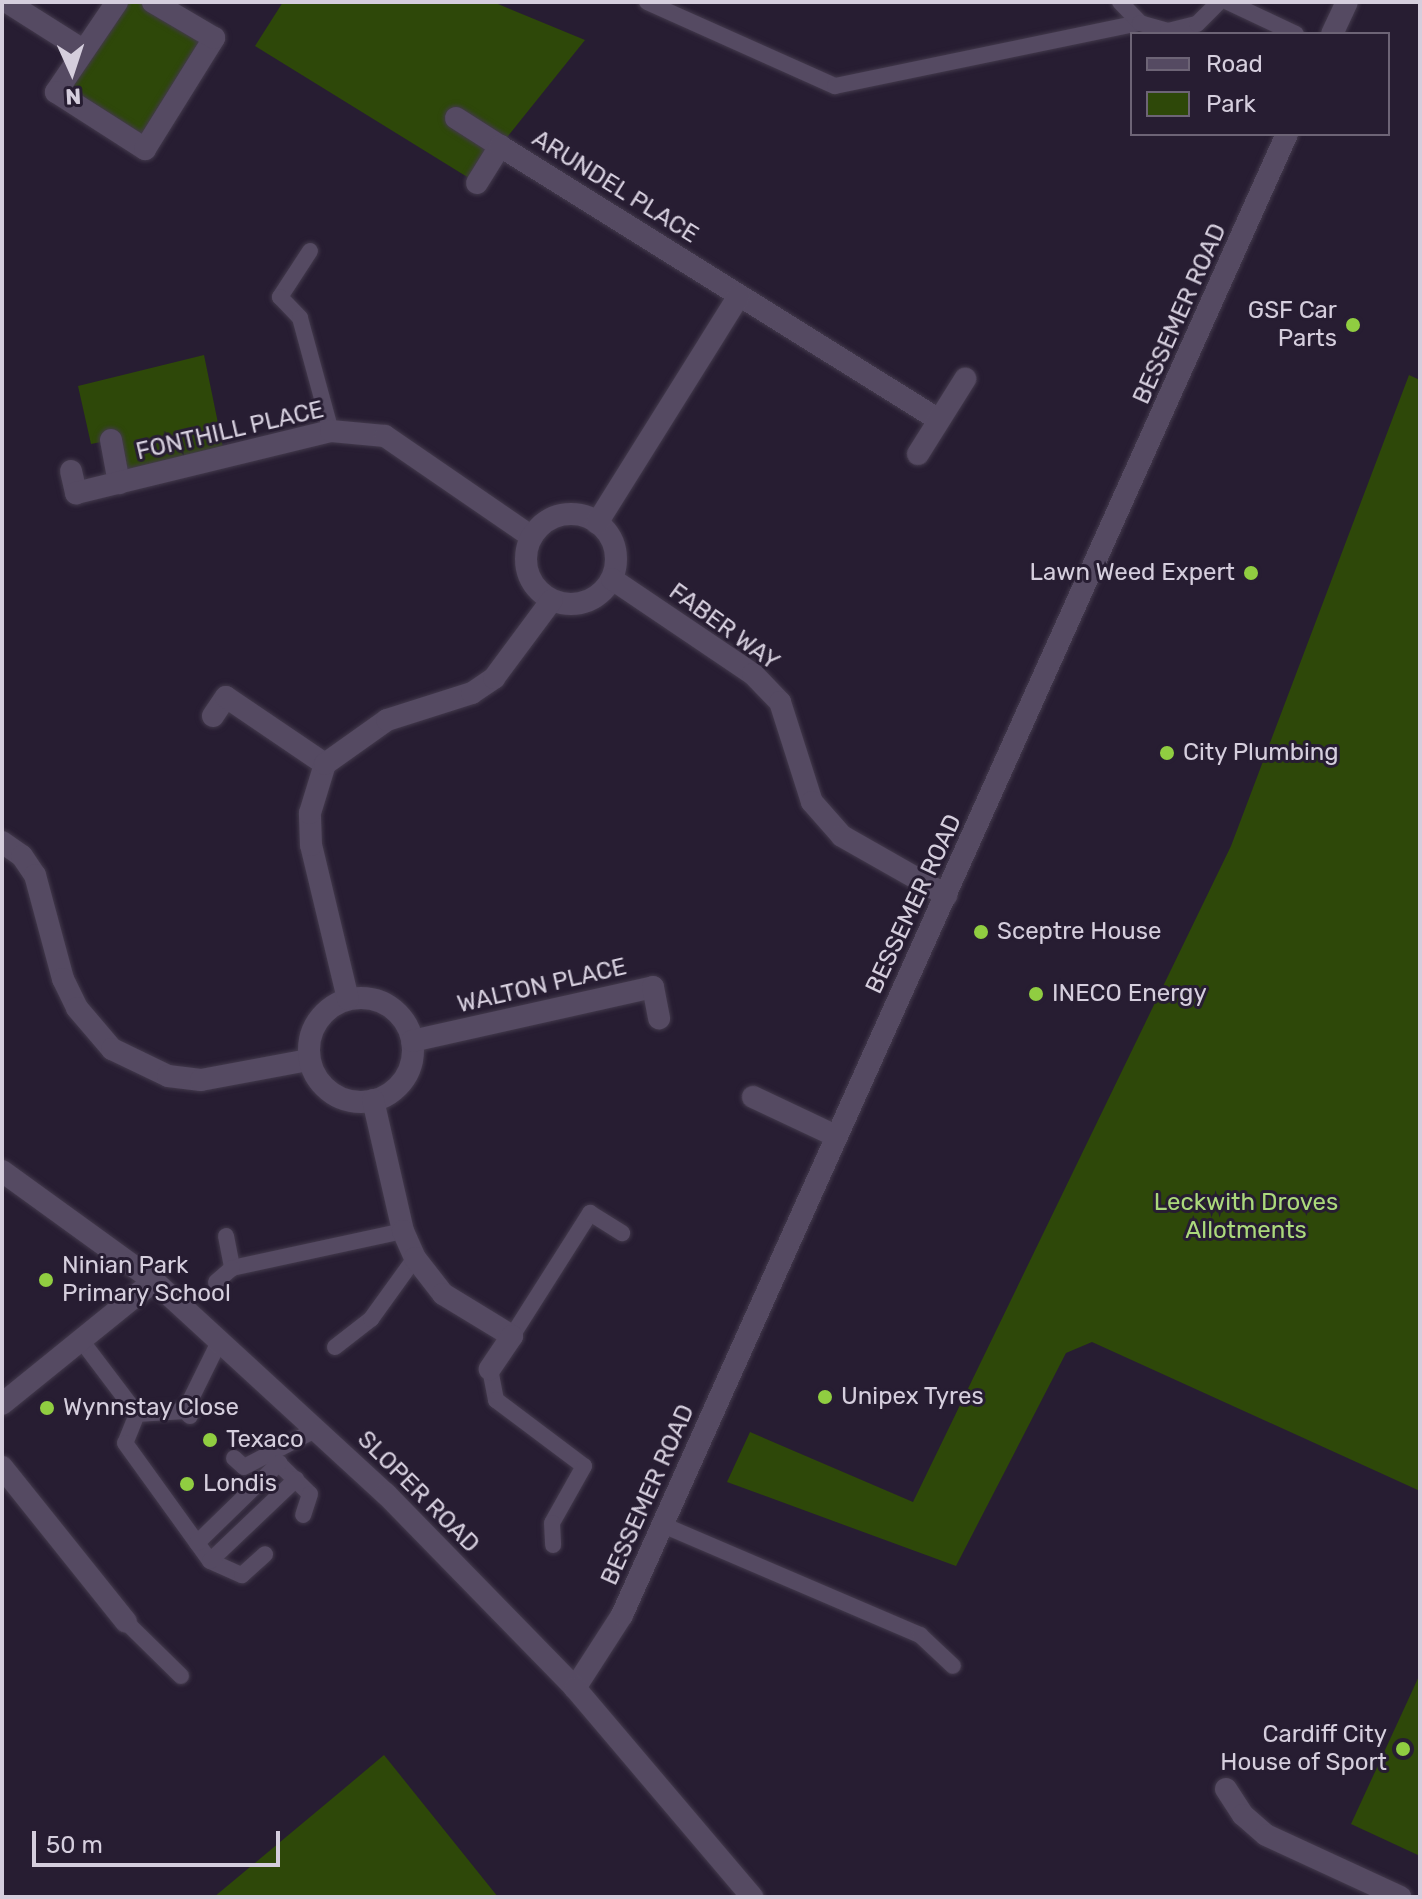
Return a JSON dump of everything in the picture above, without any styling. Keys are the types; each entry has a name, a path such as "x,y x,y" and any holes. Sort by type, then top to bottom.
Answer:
{"street":[{"path":"7,2 83,50"},
{"path":"117,2 56,92 145,149 214,38 153,2"},
{"path":"1333,32 1347,2"},
{"path":"456,118 500,146"},
{"name":"BESSEMER ROAD","path":"575,1688 615,1630 1286,136"},
{"name":"ARUNDEL PLACE","path":"477,183 500,146 939,420"},
{"path":"597,523 739,296"},
{"path":"918,454 965,379"},
{"name":"FONTHILL PLACE","path":"71,471 76,493 331,431 385,436 532,537"},
{"path":"111,440 119,483"},
{"path":"572,514 597,523 615,548 612,579 590,600 552,600 530,577 527,562 532,537 556,517 572,514"},
{"name":"FABER WAY","path":"612,579 753,674 780,702 812,802 842,836 946,895"},
{"path":"348,999 311,845 315,786 325,764 387,720 472,693 494,678 552,600"},
{"path":"213,716 226,697 325,764"},
{"path":"2,842 22,856 35,875 63,979 77,1008 112,1049 168,1076 201,1080 308,1060"},
{"name":"WALTON PLACE","path":"412,1041 653,987 659,1018"},
{"path":"348,999 384,1003 398,1013 412,1041 406,1077 373,1100 346,1099 330,1092 308,1060 316,1022 348,999"},
{"path":"753,1097 836,1136"},
{"path":"373,1100 403,1231 415,1258 443,1294 512,1336 490,1369"},
{"name":"SLOPER ROAD","path":"2,1171 154,1281 317,1429 575,1688 752,1897"},
{"path":"2,1404 154,1281"},
{"path":"2,1467 126,1622"},
{"path":"1226,1789 1243,1815 1266,1835 1400,1897"}],"lane":[{"path":"647,2 835,86 1140,23 1172,32 1197,24 1219,2"},
{"path":"1120,2 1140,23"},
{"path":"1228,2 1292,32"},
{"path":"310,251 280,297 300,318 331,431"},
{"path":"512,1336 590,1213 622,1233"},
{"path":"216,1282 232,1268 403,1231"},
{"path":"226,1236 232,1268"},
{"path":"335,1347 371,1319 415,1258"},
{"path":"81,1340 137,1414"},
{"path":"137,1414 187,1414 220,1340"},
{"path":"490,1369 496,1400 584,1466 552,1523 553,1545"},
{"path":"137,1414 125,1443 210,1561 242,1575 265,1554"},
{"path":"197,1543 274,1458 317,1429"},
{"path":"234,1458 244,1467 274,1458"},
{"path":"274,1458 310,1494 303,1515"},
{"path":"210,1561 296,1479"},
{"path":"663,1525 920,1635 953,1666"},
{"path":"126,1622 181,1676"}],"green space":[{"path":"117,2 153,2 214,38 145,149 56,92"},
{"path":"283,2 493,2 585,40 500,146 477,183 255,46"},
{"path":"204,355 225,457 119,483 111,440 91,444 78,386"},
{"name":"Leckwith Droves Allotments","path":"1409,375 1420,380 1420,1491 1092,1342 1066,1353 956,1566 727,1482 750,1432 913,1502 1231,846"},
{"name":"Cardiff City House of Sport","path":"1420,1674 1420,1856 1351,1824"},
{"path":"384,1755 498,1897 214,1897 340,1792"}],"place":[{"name":"GSF Car Parts","path":"1353,325"},
{"name":"Lawn Weed Expert","path":"1251,573"},
{"name":"City Plumbing","path":"1167,753"},
{"name":"Sceptre House","path":"981,932"},
{"name":"INECO Energy","path":"1036,994"},
{"name":"Ninian Park Primary School","path":"46,1280"},
{"name":"Unipex Tyres","path":"825,1397"},
{"name":"Wynnstay Close","path":"47,1408"},
{"name":"Texaco","path":"210,1440"},
{"name":"Londis","path":"187,1484"},
{"name":"Cardiff City House of Sport","path":"1403,1749"}]}
